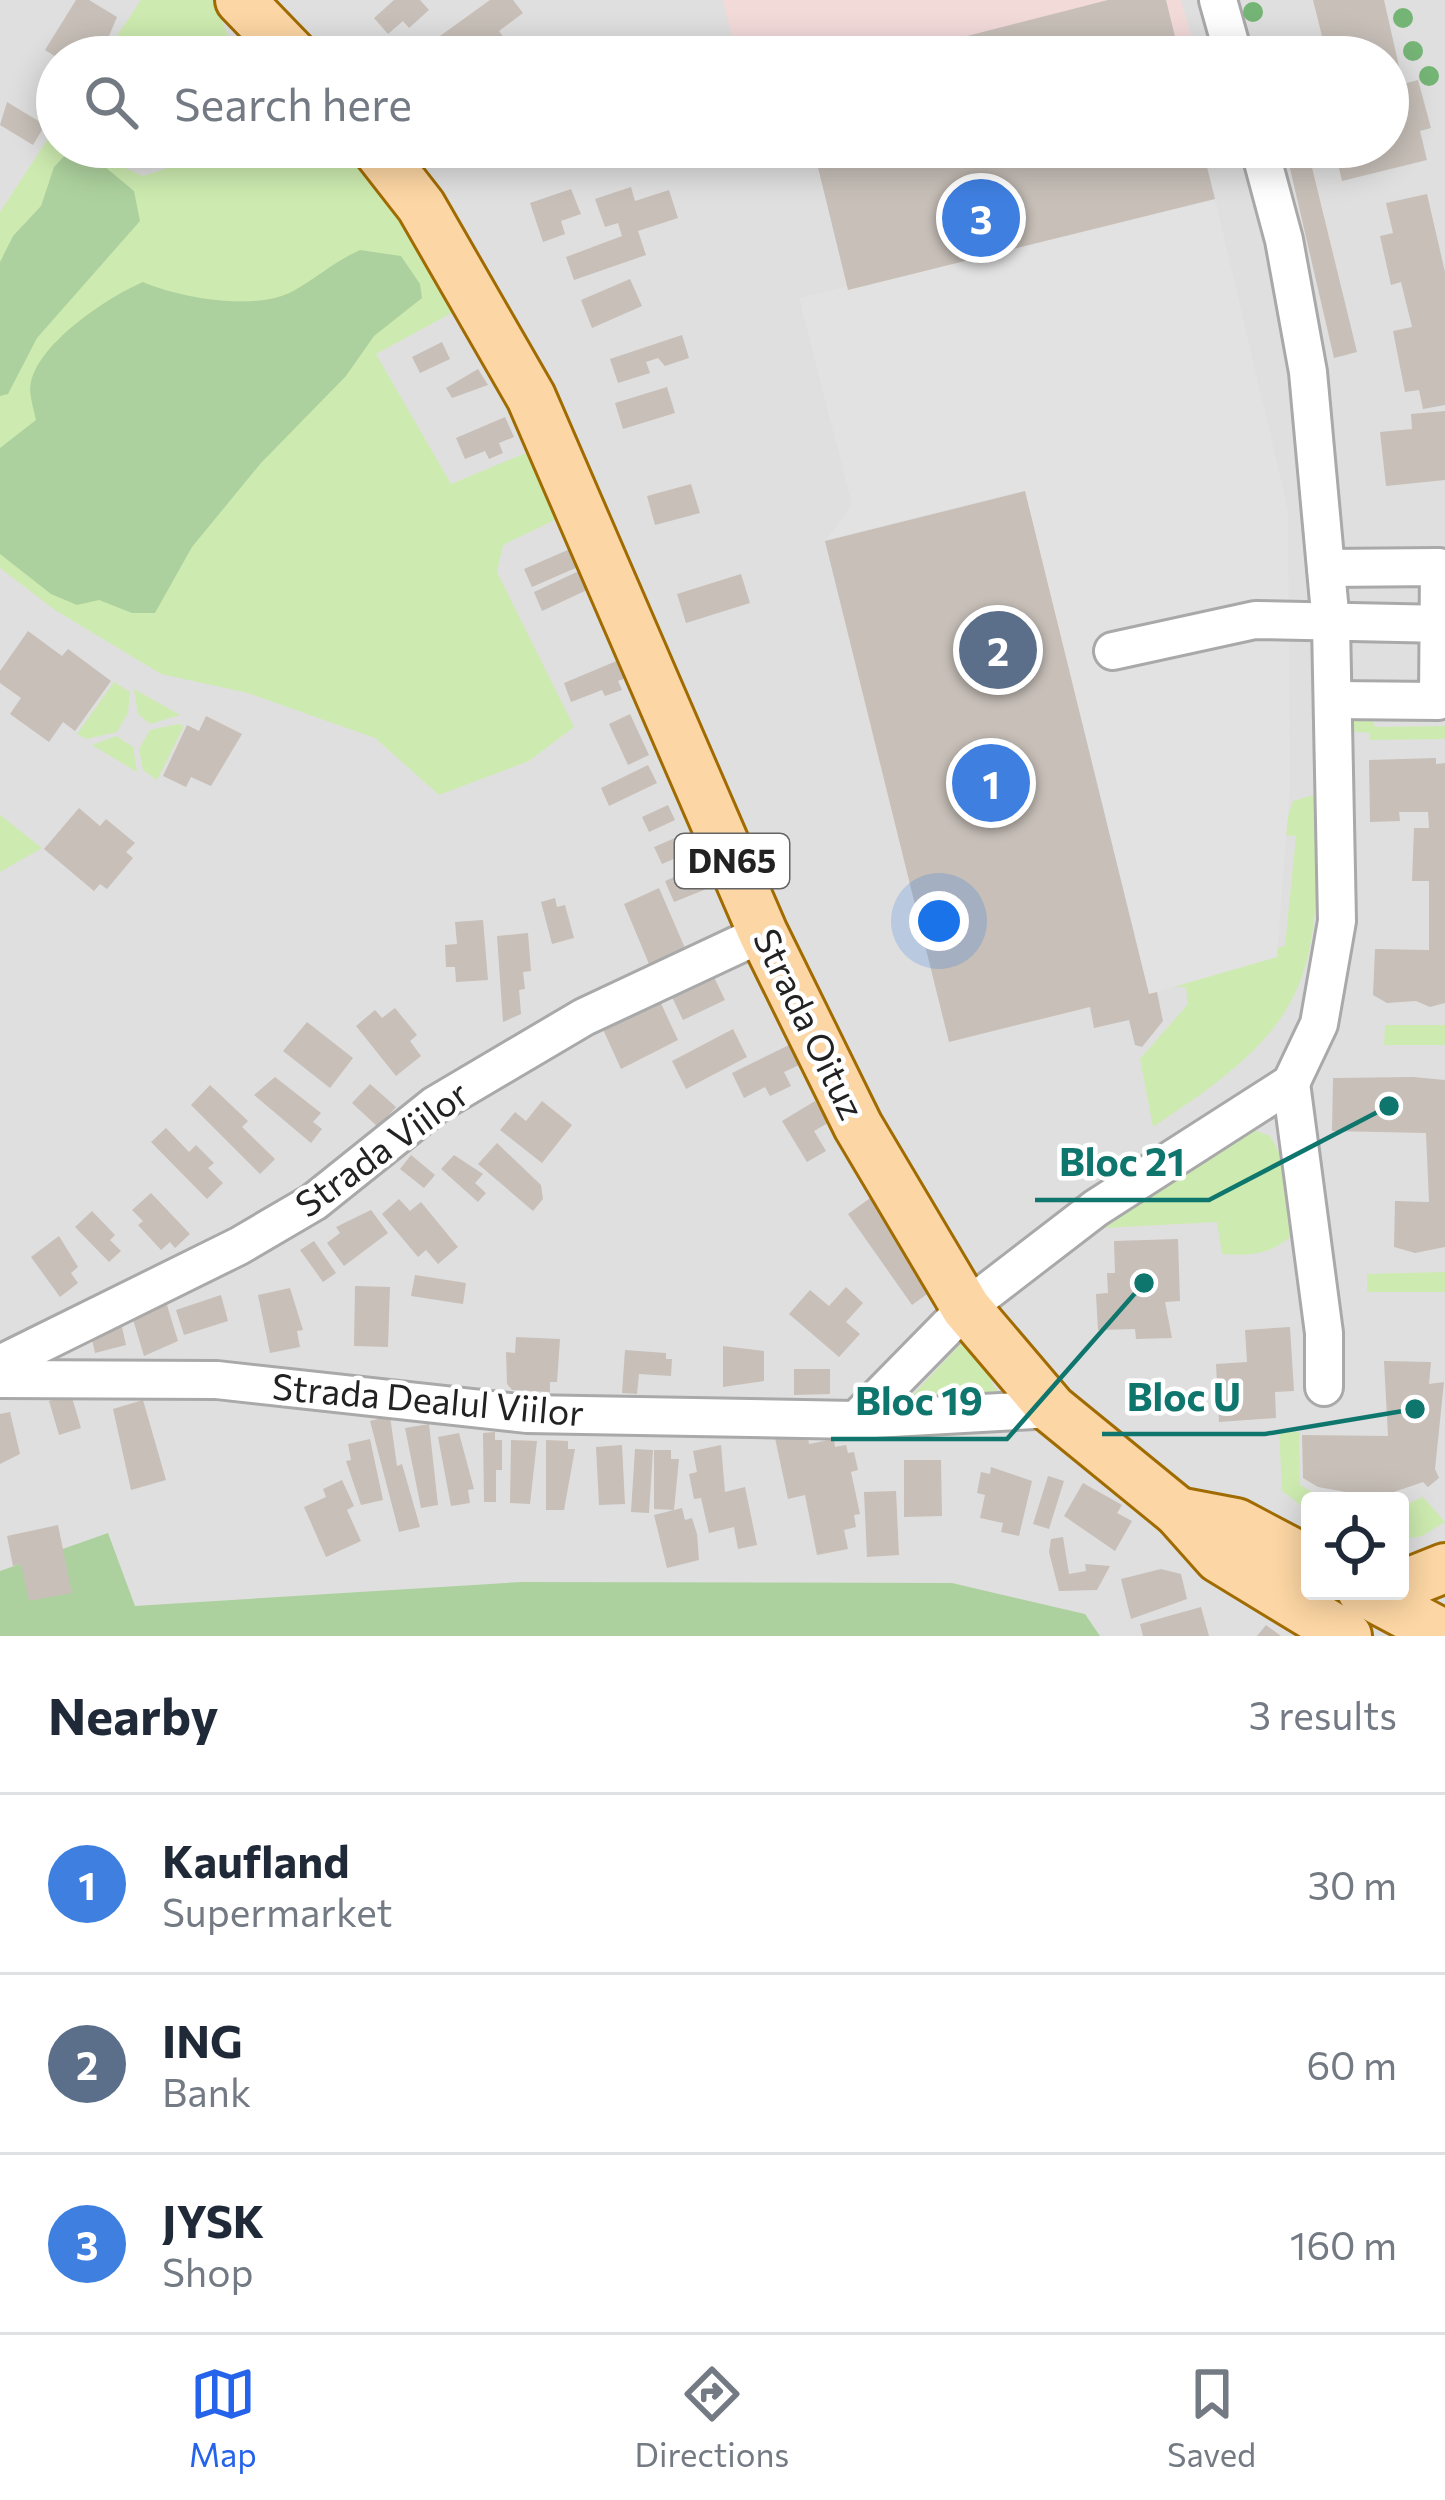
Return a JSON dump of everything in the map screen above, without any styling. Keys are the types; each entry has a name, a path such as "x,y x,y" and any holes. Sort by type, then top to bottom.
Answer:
{"main road":[{"path":"240,0 275,36"},
{"name":"Strada Oituz","path":"392,168 422,206 531,397 763,933 858,1126 967,1308 1052,1409 1178,1513 1219,1558 1301,1581"},
{"name":"Strada Oituz","path":"1178,1513 1236,1523 1301,1557"},
{"path":"1409,1584 1445,1568"},
{"name":"Strada Oituz","path":"1372,1600 1445,1635"}],"street":[{"path":"1218,0 1228,36"},
{"path":"856,1420 967,1308 1096,1208 1291,1083 1319,1024 1337,921 1331,624 1298,306 1264,168"},
{"path":"1326,568 1438,567 1442,624 1438,701 1334,700"},
{"path":"1113,651 1255,620 1442,624"},
{"name":"Strada Viilor","path":"0,1364 239,1246 314,1202 435,1105 584,1017 763,933"},
{"path":"1291,1083 1322,1311 1324,1388"},
{"name":"Strada Dealul Viilor","path":"0,1379 217,1380 527,1414 856,1420 1052,1409"}],"shaded area":[{"path":"0,0 1445,0 1445,1636 0,1636"},
{"path":"723,0 1181,0 1191,36 732,36"},
{"path":"1215,199 1288,510 1290,787 1277,957 1149,994 1024,492 825,541 852,505 799,298"}],"green space":[{"path":"141,0 214,0 228,36 117,36"},
{"path":"36,157 36,168 125,168 143,176 168,168 367,168 405,213 459,309 376,354 451,484 526,453 565,515 503,545 497,572 574,727 529,761 439,795 375,738 248,693 161,674 55,610 0,568 0,212"},
{"path":"54,168 106,168 134,191 140,221 37,338 8,394 0,396 0,262 13,236 41,206"},
{"path":"360,250 401,256 420,284 422,298 374,336 346,376 261,463 192,547 155,613 132,613 99,600 77,605 51,594 0,554 0,448 36,420 30,386 37,367 77,323 143,282 219,300 279,297"},
{"path":"114,682 130,692 128,713 117,732 86,739 77,734"},
{"path":"134,689 180,715 150,724 138,714"},
{"path":"1349,715 1372,716 1375,727 1445,726 1445,739 1370,740 1369,733 1350,731"},
{"path":"184,726 157,780 143,770 139,749 150,730"},
{"path":"116,736 133,747 137,772 92,745"},
{"path":"1317,794 1315,909 1309,953 1296,991 1276,1025 1247,1057 1153,1127 1140,1059 1188,1004 1186,987 1159,986 1157,977 1285,946 1296,836 1282,835 1293,801"},
{"path":"0,815 42,848 0,872"},
{"path":"1385,1025 1445,1025 1445,1045 1384,1045"},
{"path":"1251,1129 1270,1136 1285,1171 1291,1225 1290,1237 1282,1243 1258,1253 1222,1254 1217,1222 1104,1228"},
{"path":"1445,1272 1445,1292 1367,1292 1367,1274"},
{"path":"966,1338 1001,1376 991,1382 999,1394 908,1400"},
{"path":"1279,1429 1299,1432 1300,1485 1312,1492 1301,1492 1301,1505 1282,1491"},
{"path":"1423,1497 1445,1522 1409,1538 1409,1503"},
{"path":"108,1533 135,1606 522,1582 952,1583 1085,1614 1100,1636 0,1636 0,1571"}],"building":[{"path":"76,0 89,0 117,17 109,36 54,36"},
{"path":"394,0 420,0 429,10 409,28 403,21 388,34 374,18"},
{"path":"490,0 513,0 523,13 499,31 503,36 440,36"},
{"path":"1108,0 1166,0 1175,36 967,36"},
{"path":"1313,0 1384,0 1392,36 1322,36"},
{"path":"1418,80 1431,128 1420,131 1427,160 1409,164 1409,82"},
{"path":"7,102 36,120 36,140 33,145 0,125"},
{"path":"818,168 1207,168 1215,199 848,290"},
{"path":"1290,168 1312,168 1357,352 1334,358"},
{"path":"1339,168 1395,168 1342,181"},
{"path":"631,187 635,201 669,190 678,218 638,231 646,255 574,280 566,257 622,236 618,223 605,227 595,199"},
{"path":"571,189 581,214 561,221 565,234 543,242 530,203"},
{"path":"1427,194 1445,272 1445,405 1423,409 1419,390 1405,392 1393,331 1412,327 1401,282 1391,285 1380,236 1393,233 1386,203"},
{"path":"630,279 642,306 592,328 581,300"},
{"path":"682,335 689,358 665,366 658,358 646,362 650,373 618,383 610,359"},
{"path":"442,342 450,359 420,373 412,357"},
{"path":"478,369 488,385 452,398 446,388"},
{"path":"667,387 675,413 623,429 615,403"},
{"path":"1445,411 1445,480 1386,486 1380,432 1412,429 1411,414"},
{"path":"505,417 514,437 499,443 503,453 489,459 485,451 465,459 456,438"},
{"path":"691,484 700,513 655,525 647,496"},
{"path":"1025,491 1149,994 1157,992 1163,1021 1142,1047 1135,1045 1129,1020 1094,1028 1090,1007 949,1042 825,541"},
{"path":"570,549 578,567 532,587 524,569"},
{"path":"581,570 589,589 542,611 534,592"},
{"path":"741,574 750,603 686,623 677,594"},
{"path":"28,631 62,656 68,649 111,681 75,731 63,722 49,742 10,714 21,698 0,683 0,671"},
{"path":"626,657 633,675 618,681 622,690 605,696 602,690 571,702 564,683"},
{"path":"630,714 649,755 628,765 609,724"},
{"path":"206,716 242,734 211,786 191,777 186,787 163,776 187,725 199,731"},
{"path":"1436,758 1436,764 1445,763 1445,1003 1430,1007 1416,1001 1387,1003 1373,995 1375,949 1429,950 1429,881 1412,881 1414,828 1429,828 1428,812 1399,812 1400,821 1370,822 1369,760"},
{"path":"648,765 657,783 609,806 601,788"},
{"path":"668,805 675,820 649,832 642,817"},
{"path":"79,808 100,826 106,819 135,843 126,852 133,858 107,889 100,884 94,891 44,849"},
{"path":"682,835 690,852 662,864 654,847"},
{"path":"709,862 719,884 674,902 665,881"},
{"path":"659,888 685,948 649,964 624,904"},
{"path":"555,898 557,907 565,905 574,938 552,944 541,902"},
{"path":"483,920 488,980 456,982 455,967 446,967 445,945 457,944 455,922"},
{"path":"528,933 531,971 523,972 521,1014 503,1022 497,936"},
{"path":"713,975 725,1000 683,1020 671,995"},
{"path":"658,997 678,1040 621,1069 601,1025"},
{"path":"395,1008 417,1035 410,1041 421,1056 396,1076 356,1026 375,1010 382,1018"},
{"path":"307,1022 353,1058 330,1088 283,1051"},
{"path":"733,1029 747,1057 686,1089 672,1061"},
{"path":"789,1045 799,1065 784,1072 791,1086 770,1096 765,1087 744,1098 732,1073"},
{"path":"275,1077 321,1113 313,1122 322,1129 311,1143 254,1095"},
{"path":"1333,1078 1445,1080 1445,1247 1415,1253 1394,1247 1395,1201 1429,1202 1426,1133 1332,1131"},
{"path":"370,1084 396,1107 378,1127 352,1103"},
{"path":"210,1085 248,1121 242,1127 275,1159 260,1174 191,1105"},
{"path":"542,1101 572,1125 542,1163 500,1130 515,1112 526,1121"},
{"path":"815,1101 828,1123 814,1131 826,1151 807,1162 782,1121"},
{"path":"166,1128 189,1152 196,1145 214,1163 208,1168 223,1183 207,1199 151,1142"},
{"path":"497,1143 541,1185 543,1199 533,1211 478,1164"},
{"path":"411,1155 435,1175 424,1188 400,1169"},
{"path":"454,1155 483,1174 475,1183 486,1193 478,1202 441,1169"},
{"path":"151,1193 190,1234 175,1248 170,1242 161,1250 138,1225 143,1221 132,1210"},
{"path":"873,1196 937,1287 912,1305 848,1214"},
{"path":"399,1199 410,1211 421,1202 458,1247 438,1264 426,1250 418,1257 382,1214"},
{"path":"371,1210 388,1233 344,1266 327,1243 340,1233 336,1227"},
{"path":"92,1211 115,1235 110,1240 121,1251 109,1262 75,1227"},
{"path":"59,1236 78,1267 71,1273 78,1283 60,1297 31,1257"},
{"path":"1178,1239 1180,1301 1165,1302 1172,1338 1136,1339 1135,1329 1098,1330 1096,1294 1108,1293 1107,1273 1115,1273 1114,1241"},
{"path":"314,1241 336,1273 323,1282 300,1250"},
{"path":"415,1275 466,1283 463,1304 411,1296"},
{"path":"355,1286 390,1287 388,1347 354,1346"},
{"path":"846,1287 863,1303 846,1322 860,1334 839,1357 789,1314 810,1290 829,1306"},
{"path":"290,1288 303,1330 297,1331 300,1347 270,1353 258,1295"},
{"path":"221,1295 228,1321 184,1335 176,1310"},
{"path":"167,1305 178,1341 144,1356 132,1316"},
{"path":"122,1327 126,1345 95,1353 91,1335"},
{"path":"1290,1327 1294,1391 1275,1392 1276,1418 1219,1422 1216,1364 1247,1362 1245,1330"},
{"path":"516,1337 560,1339 557,1382 550,1382 550,1392 512,1390 507,1384 506,1352 515,1353"},
{"path":"723,1346 764,1351 764,1381 723,1387"},
{"path":"625,1350 666,1353 666,1359 672,1359 671,1376 639,1374 637,1394 622,1393"},
{"path":"1384,1361 1431,1362 1429,1384 1444,1382 1435,1469 1439,1478 1428,1487 1423,1482 1394,1492 1346,1492 1318,1487 1303,1478 1302,1435 1388,1436"},
{"path":"794,1369 830,1369 830,1394 794,1395"},
{"path":"71,1394 81,1428 59,1435 49,1401"},
{"path":"143,1400 166,1480 131,1490 113,1409"},
{"path":"10,1412 20,1454 0,1464 0,1414"},
{"path":"390,1416 397,1466 402,1464 420,1527 399,1532 370,1421"},
{"path":"429,1424 438,1505 421,1508 405,1428"},
{"path":"495,1432 495,1440 502,1440 502,1470 496,1470 496,1502 484,1502 483,1433"},
{"path":"807,1432 809,1444 834,1439 835,1447 846,1445 848,1453 854,1452 858,1470 851,1472 860,1514 854,1515 856,1527 844,1530 848,1549 817,1555 805,1495 788,1499 775,1438"},
{"path":"459,1433 474,1489 468,1490 470,1503 451,1506 438,1437"},
{"path":"370,1439 383,1500 361,1505 346,1461 351,1460 348,1444"},
{"path":"511,1440 537,1441 530,1504 510,1503"},
{"path":"546,1440 568,1441 568,1449 575,1449 564,1510 546,1510"},
{"path":"622,1445 625,1504 599,1505 596,1447"},
{"path":"721,1445 725,1492 745,1487 757,1545 738,1549 734,1527 709,1533 701,1498 694,1499 689,1474 697,1472 693,1451"},
{"path":"635,1449 653,1450 649,1513 631,1512"},
{"path":"654,1450 671,1450 671,1459 679,1459 674,1510 654,1509"},
{"path":"904,1460 941,1460 942,1516 904,1517"},
{"path":"991,1467 1032,1481 1019,1536 1001,1532 1003,1523 980,1518 985,1495 977,1493 981,1472 990,1474"},
{"path":"1048,1476 1064,1481 1049,1529 1033,1524"},
{"path":"342,1480 354,1506 347,1510 361,1541 326,1557 304,1507 326,1497 323,1489"},
{"path":"1083,1483 1122,1505 1117,1513 1132,1521 1115,1551 1064,1516"},
{"path":"896,1491 899,1555 867,1557 864,1492"},
{"path":"682,1508 685,1520 692,1518 699,1560 667,1568 654,1515"},
{"path":"58,1525 72,1593 29,1601 21,1564 13,1566 7,1536"},
{"path":"1063,1537 1069,1574 1086,1571 1085,1564 1110,1566 1097,1590 1059,1591 1049,1552 1051,1539"},
{"path":"1161,1569 1181,1574 1187,1599 1131,1619 1121,1579"},
{"path":"1201,1607 1209,1636 1143,1636 1140,1624"},
{"path":"1266,1625 1281,1636 1257,1636"}],"place":[{"name":"JYSK","path":"981,218"},
{"name":"ING","path":"998,650"},
{"name":"Kaufland","path":"991,783"},
{"name":"Bloc 21","path":"1389,1106"},
{"name":"Bloc 19","path":"1144,1283"},
{"name":"Bloc U","path":"1415,1409"}]}
